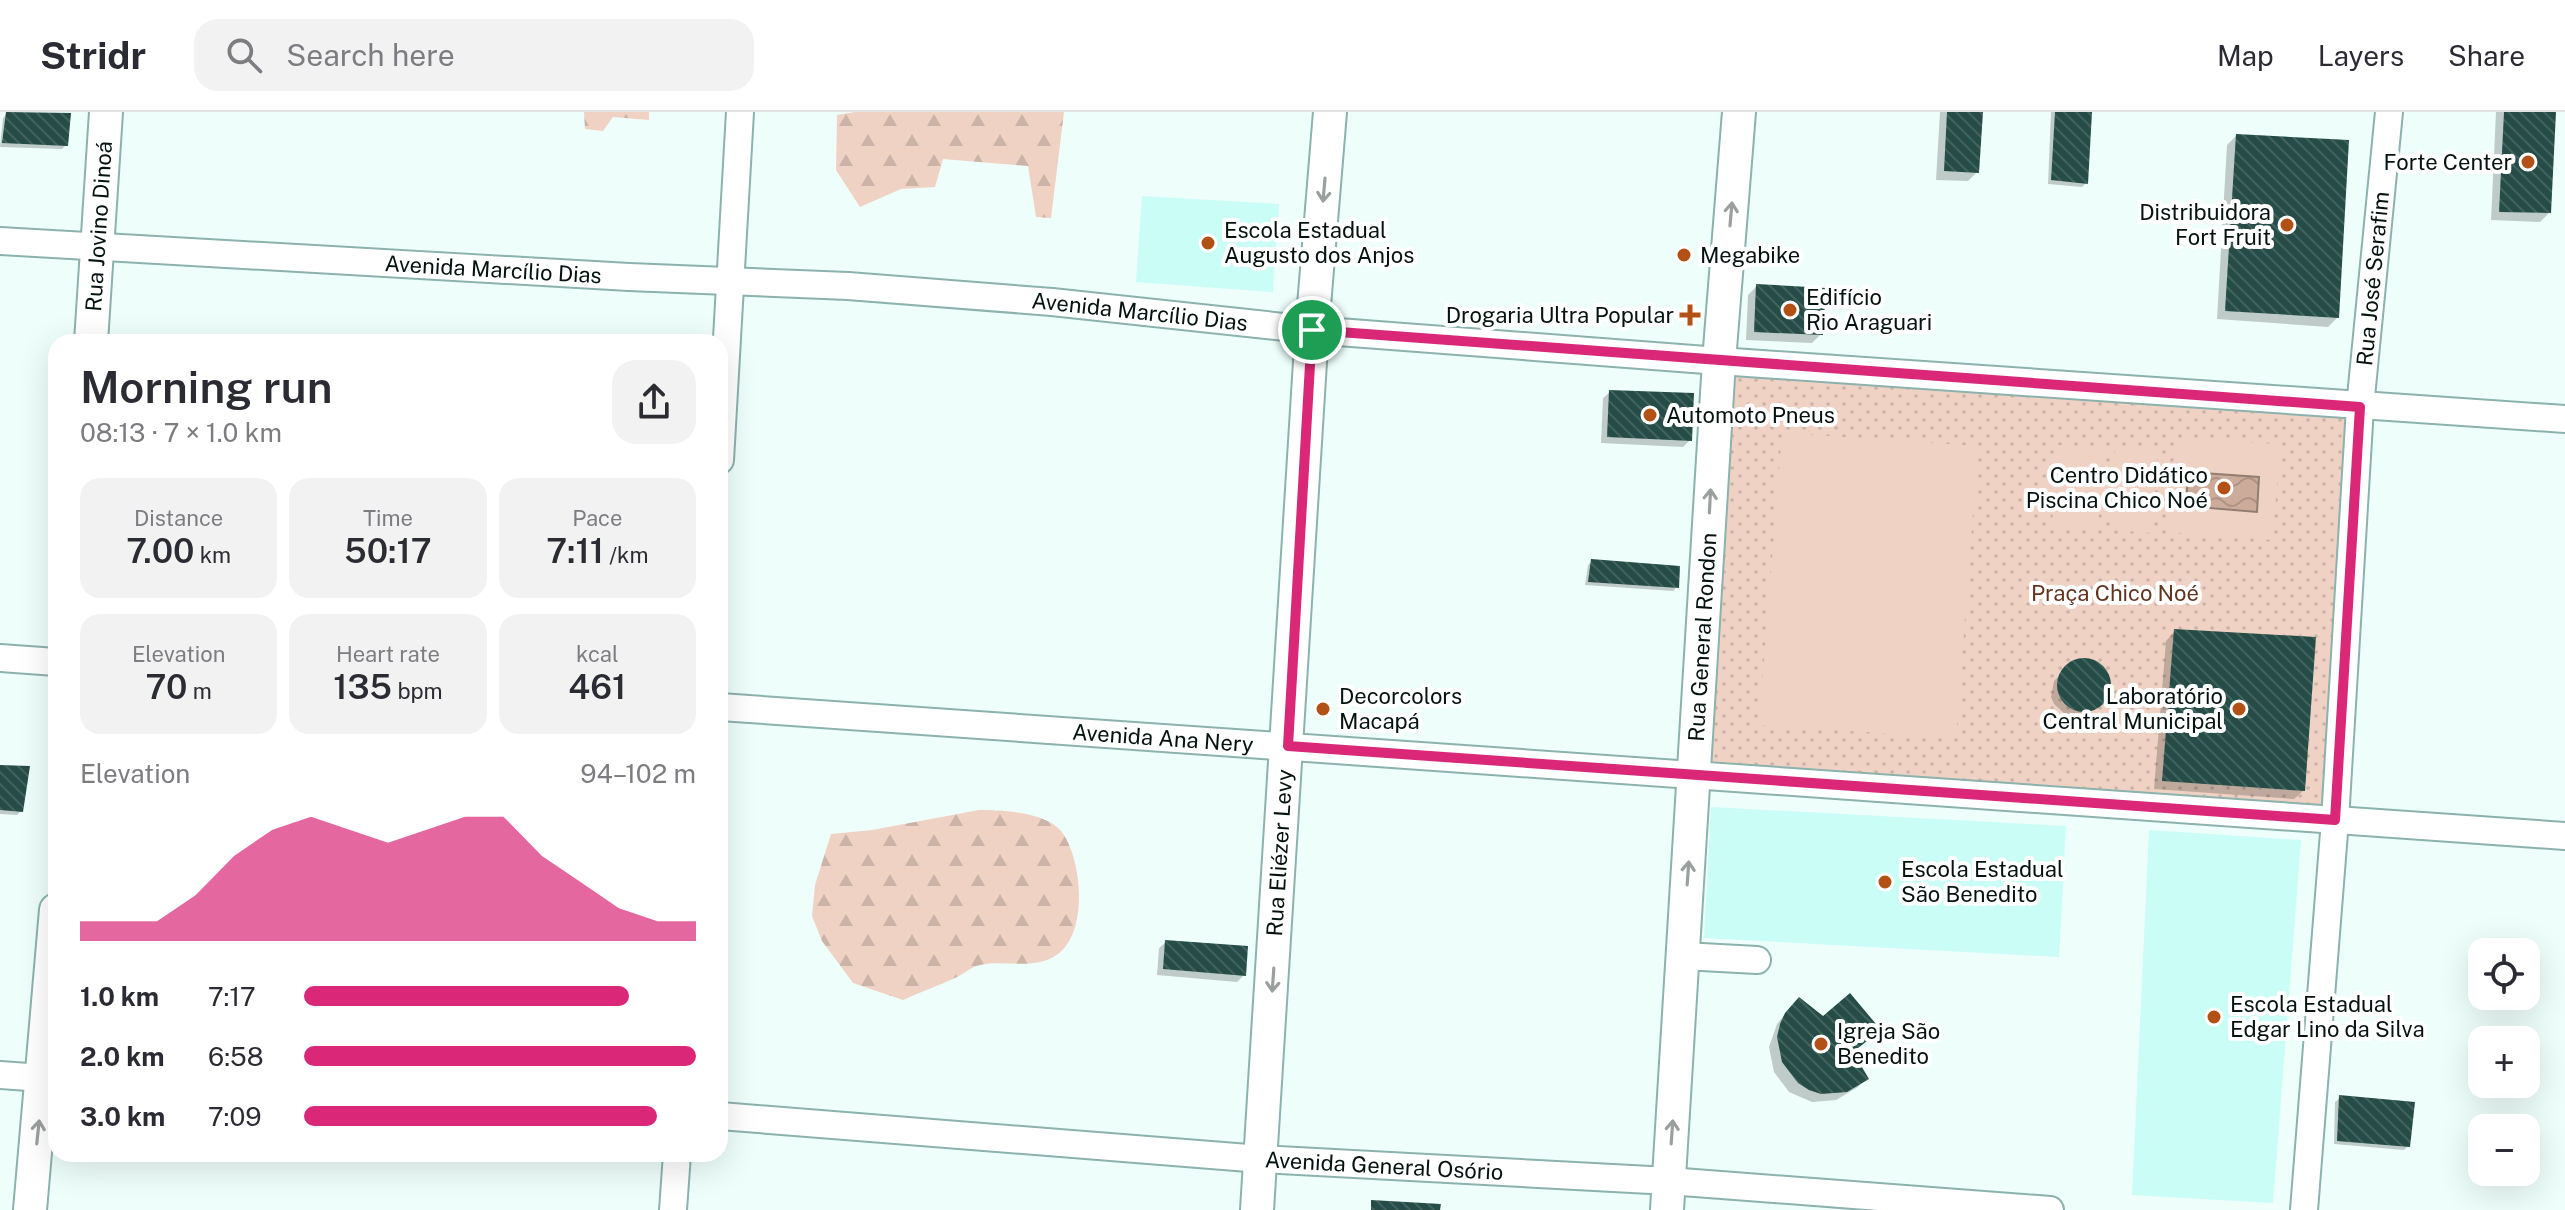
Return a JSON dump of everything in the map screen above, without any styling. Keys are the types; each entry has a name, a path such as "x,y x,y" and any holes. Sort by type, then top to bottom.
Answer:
{"main road":[{"name":"Rua Jovino Dinoá","path":"91,334 106,112"},
{"name":"Rua Eliézer Levy","path":"1257,1210 1312,330 1330,112"},
{"name":"Rua General Rondon","path":"1668,1195 1719,361 1739,112"},
{"path":"30,1210 48,1086"}],"street":[{"path":"726,334 740,112"},
{"name":"Rua José Serafim","path":"2304,1210 2335,820 2360,407 2389,112"},
{"name":"Avenida Marcílio Dias","path":"0,241 848,286 1052,302 1312,330 2360,407 2565,419"},
{"path":"0,658 48,661"},
{"name":"Avenida Ana Nery","path":"728,708 2565,836"},
{"path":"1683,956 1757,960"},
{"path":"0,1075 48,1079"},
{"name":"Avenida General Osório","path":"728,1117 1668,1195 2050,1210"},
{"path":"673,1210 676,1162"}],"shaded area":[{"name":"Escola Estadual Augusto dos Anjos","path":"1142,196 1279,204 1273,292 1136,282"},
{"name":"Escola Estadual São Benedito","path":"1711,807 2066,826 2059,957 1704,938"},
{"name":"Escola Estadual Edgar Lino da Silva","path":"2149,830 2301,840 2273,1203 2132,1195"}],"green space":[{"path":"584,112 649,112 649,120 613,117 603,131 585,129"},
{"path":"855,112 1064,112 1051,218 1036,217 1028,166 943,159 935,187 901,189 860,207 836,170 837,115"},
{"name":"Praça Chico Noé","path":"1738,358 2370,397 2335,820 1694,776"},
{"path":"1782,433 1978,446 1956,738 1759,725"},
{"name":"Centro Didático Piscina Chico Noé","path":"2175,439 2281,444 2272,540 2169,532"},
{"path":"2057,445 2103,447 2098,530 2052,527"},
{"path":"2115,447 2158,450 2152,533 2110,530"},
{"path":"979,810 1034,816 1061,831 1074,860 1079,896 1078,915 1066,946 1055,956 1036,963 976,966 903,1000 853,983 822,941 812,916 815,885 831,834 872,830"}],"water":[{"path":"2188,472 2259,477 2257,512 2186,506"}],"building":[{"path":"6,112 71,113 68,146 2,143"},
{"path":"1947,112 1983,112 1979,173 1944,171"},
{"path":"2055,112 2092,112 2088,184 2051,180"},
{"name":"Forte Center","path":"2504,112 2556,112 2551,213 2499,212"},
{"name":"Distribuidora Fort Fruit","path":"2236,134 2349,140 2339,318 2225,311"},
{"name":"Edifício Rio Araguari","path":"1756,284 1826,288 1823,335 1754,332"},
{"name":"Automoto Pneus","path":"1609,390 1694,393 1692,441 1607,437"},
{"path":"1591,559 1680,566 1679,588 1588,582"},
{"name":"Laboratório Central Municipal","path":"2174,629 2316,637 2305,791 2162,781"},
{"path":"2084,658 2103,666 2111,685 2103,704 2084,712 2065,704 2057,685 2065,666"},
{"path":"0,765 30,766 23,812 0,810"},
{"path":"1165,940 1248,946 1246,976 1163,969"},
{"name":"Igreja São Benedito","path":"1850,993 1881,1030 1853,1052 1869,1079 1847,1092 1821,1094 1809,1090 1798,1083 1782,1062 1777,1037 1780,1024 1799,997 1823,1016"},
{"path":"2339,1095 2415,1102 2410,1147 2337,1141"},
{"path":"1371,1200 1441,1204 1440,1210 1371,1210"}],"place":[{"name":"Forte Center","path":"2528,162"},
{"name":"Distribuidora Fort Fruit","path":"2287,225"},
{"name":"Escola Estadual Augusto dos Anjos","path":"1208,243"},
{"name":"Megabike","path":"1684,255"},
{"name":"Edifício Rio Araguari","path":"1790,310"},
{"name":"Drogaria Ultra Popular","path":"1690,315"},
{"name":"Automoto Pneus","path":"1650,415"},
{"name":"Centro Didático Piscina Chico Noé","path":"2224,488"},
{"name":"Decorcolors Macapá","path":"1323,709"},
{"name":"Laboratório Central Municipal","path":"2239,709"},
{"name":"Escola Estadual São Benedito","path":"1885,882"},
{"name":"Escola Estadual Edgar Lino da Silva","path":"2214,1017"},
{"name":"Igreja São Benedito","path":"1821,1044"}],"route":[{"path":"1312,330 2360,407 2335,820 1288,746 1312,330"}]}
